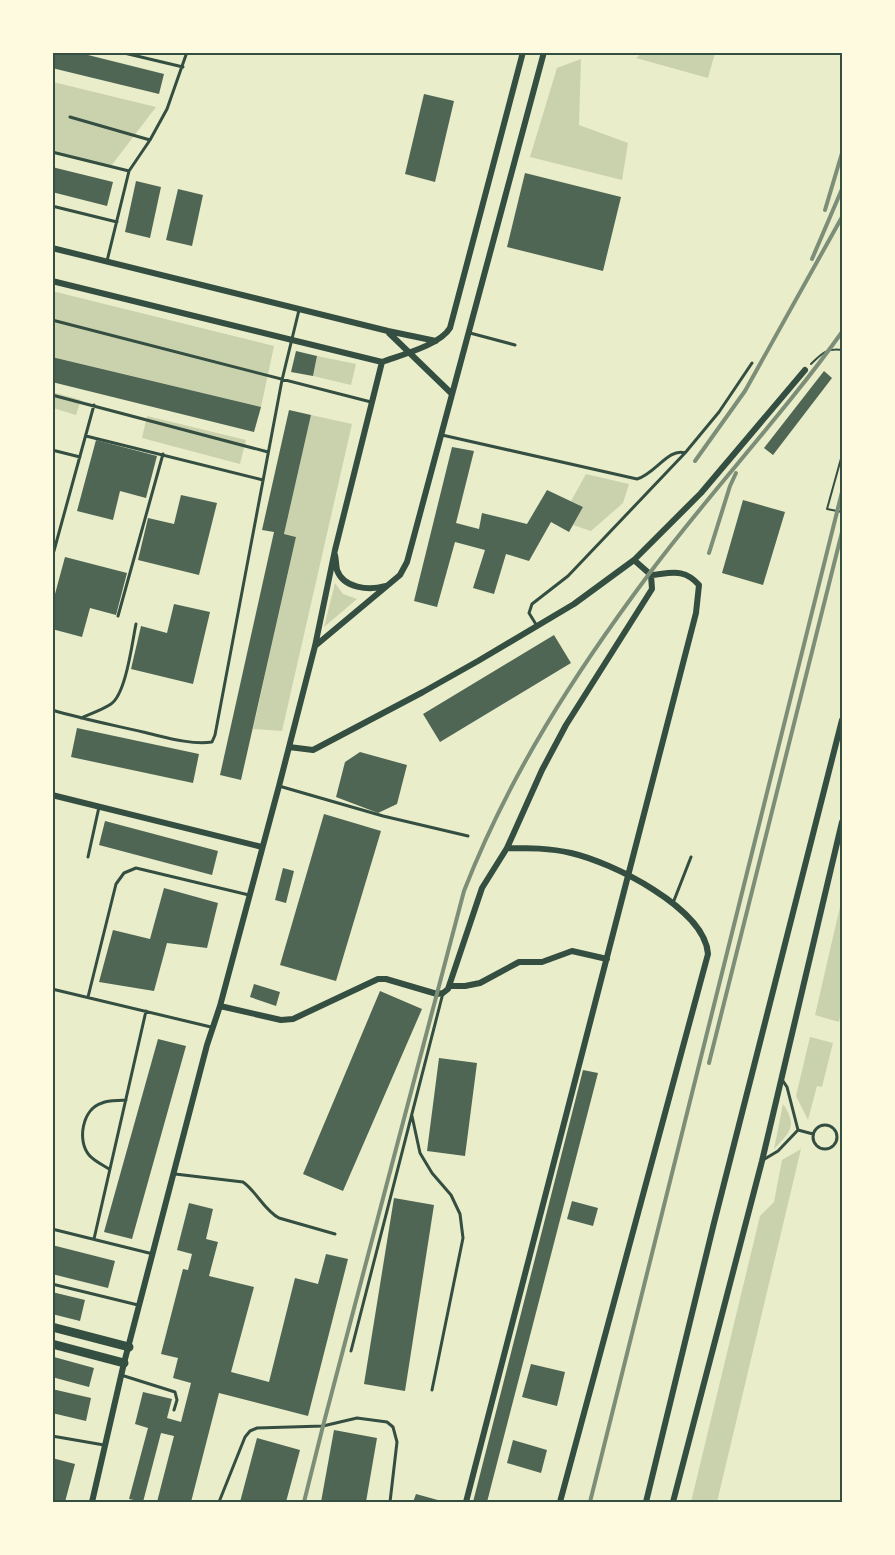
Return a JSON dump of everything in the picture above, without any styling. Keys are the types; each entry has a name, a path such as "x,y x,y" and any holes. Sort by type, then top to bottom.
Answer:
{"main road":[{"path":"52,1327 129,1347"},
{"path":"52,1344 124,1363"}],"street":[{"path":"52,281 382,363 436,341 446,335 450,328 523,52"},
{"path":"315,646 400,575 407,562 544,52"},
{"path":"52,248 436,341"},
{"path":"388,331 451,393"},
{"path":"92,1503 139,1305 315,646 334,550 382,363"},
{"path":"289,747 314,750 322,746 478,661 574,604 634,560 701,493 805,370"},
{"path":"334,550 337,570 344,581 368,589 388,585"},
{"path":"220,1006 281,1020 293,1019 378,980 386,979 437,994 443,993 450,986 468,925 482,888 507,848 542,770 566,725 652,589 651,575 634,560"},
{"path":"466,1503 696,613 699,585 689,574 651,575"},
{"path":"646,1503 714,1223 843,720"},
{"path":"52,795 262,847"},
{"path":"673,1503 762,1161 843,822"},
{"path":"507,848 551,849 572,853 600,862 628,875 673,903 704,935 708,954 560,1503"},
{"path":"450,986 465,986 480,982 519,962 542,962 572,951 607,959"}],"lane":[{"path":"120,52 183,67"},
{"path":"107,261 129,171 167,109 187,52"},
{"path":"70,117 150,140"},
{"path":"52,152 129,171"},
{"path":"52,206 117,222"},
{"path":"52,710 80,719 173,738 203,743 212,742 282,380 299,308"},
{"path":"52,320 371,402"},
{"path":"468,333 515,345"},
{"path":"537,626 529,613 532,604 568,576 685,453 719,412 752,363"},
{"path":"52,395 268,452"},
{"path":"52,558 94,405"},
{"path":"441,434 637,479 648,475 674,452 685,453"},
{"path":"86,436 263,480"},
{"path":"52,450 80,457"},
{"path":"118,616 163,454"},
{"path":"80,719 112,704 118,696 136,624"},
{"path":"279,786 383,816 468,836"},
{"path":"88,856 99,807"},
{"path":"673,903 691,858"},
{"path":"88,997 116,884 124,873 136,868 249,895"},
{"path":"52,990 212,1027"},
{"path":"351,1351 443,993"},
{"path":"94,1239 146,1011"},
{"path":"780,1078 787,1087 798,1130"},
{"path":"109,1169 90,1156 85,1147 82,1139 86,1116 100,1103 126,1100"},
{"path":"412,1114 420,1153 432,1173 451,1195 460,1214 463,1238 432,1390"},
{"path":"824,1124 834,1128 838,1137 833,1146 824,1149 815,1144 813,1134 819,1126 824,1124"},
{"path":"798,1130 813,1134"},
{"path":"762,1161 778,1150 798,1130"},
{"path":"175,1173 243,1182 252,1189 271,1214 335,1234"},
{"path":"52,1229 153,1255"},
{"path":"52,1284 139,1305"},
{"path":"122,1376 172,1390 177,1395 174,1410"},
{"path":"219,1503 245,1437 250,1431 256,1428 323,1426 357,1418 387,1422 393,1427 397,1442 390,1503"},
{"path":"52,1436 105,1445"}],"path":[{"path":"805,370 824,350 843,350"},
{"path":"843,455 827,509 843,512"}],"green space":[{"path":"642,53 715,53 708,78 636,58"},
{"path":"581,59 579,125 628,143 622,180 530,157 557,68"},
{"path":"53,82 156,107 111,166 53,152"},
{"path":"52,291 274,346 261,407 53,357"},
{"path":"317,356 356,364 351,385 313,376"},
{"path":"52,392 81,400 76,415 53,408"},
{"path":"311,415 352,424 282,731 253,729 296,537 284,534"},
{"path":"147,416 246,440 240,464 142,438"},
{"path":"586,474 629,484 623,503 591,531 573,525 583,507 571,501"},
{"path":"335,583 343,594 357,599 324,627"},
{"path":"842,898 842,1008 839,1022 815,1015"},
{"path":"810,1037 833,1043 822,1087 817,1086 808,1120 796,1096"},
{"path":"783,1104 790,1118 790,1128 774,1149"},
{"path":"801,1149 717,1502 691,1502 760,1216 774,1202 782,1160"}],"building":[{"path":"52,52 76,52 164,74 159,94 52,68"},
{"path":"424,94 454,101 435,182 405,174"},
{"path":"52,167 113,182 107,206 52,192"},
{"path":"525,173 621,197 603,271 507,247"},
{"path":"136,181 161,187 150,238 125,232"},
{"path":"178,189 203,195 192,246 166,240"},
{"path":"296,351 317,356 313,376 291,372"},
{"path":"52,357 261,407 254,432 52,382"},
{"path":"824,371 832,378 773,455 764,448"},
{"path":"289,410 311,415 284,534 296,537 241,780 220,775 274,532 262,530"},
{"path":"96,440 157,456 146,498 120,491 113,520 77,511"},
{"path":"452,447 474,451 456,523 479,529 482,513 527,524 547,490 583,507 569,532 551,522 529,561 506,554 494,594 473,588 485,550 455,542 437,607 414,601"},
{"path":"181,495 217,503 199,575 138,560 148,518 174,524"},
{"path":"743,500 785,512 763,585 722,573"},
{"path":"65,557 127,573 116,615 90,608 82,637 52,629 52,605"},
{"path":"174,604 210,612 193,684 131,669 141,626 167,633"},
{"path":"554,635 571,663 440,742 423,714"},
{"path":"77,728 199,754 193,783 71,757"},
{"path":"360,752 407,765 397,804 378,813 336,797 345,762"},
{"path":"324,814 381,831 336,981 280,965"},
{"path":"105,821 218,851 212,875 99,845"},
{"path":"283,868 294,871 286,903 275,900"},
{"path":"164,888 218,903 207,948 167,943 154,991 99,982 113,930 150,939"},
{"path":"254,984 280,992 276,1006 250,997"},
{"path":"380,991 422,1009 343,1191 303,1174"},
{"path":"158,1039 186,1046 132,1239 104,1232"},
{"path":"439,1058 477,1063 465,1156 427,1151"},
{"path":"583,1070 598,1073 487,1502 473,1502"},
{"path":"394,1198 434,1205 405,1391 364,1384"},
{"path":"572,1201 598,1208 593,1226 567,1219"},
{"path":"189,1203 213,1209 206,1239 218,1242 209,1276 254,1287 231,1372 269,1382 295,1278 318,1284 326,1254 348,1259 308,1416 219,1393 191,1502 157,1502 174,1436 161,1433 143,1502 129,1499 148,1428 135,1424 143,1392 172,1399 167,1418 181,1422 191,1383 173,1378 178,1358 161,1354 183,1269 188,1270 192,1254 177,1250"},
{"path":"52,1245 115,1261 108,1288 52,1274"},
{"path":"52,1292 85,1300 80,1321 52,1314"},
{"path":"54,1357 94,1368 89,1387 52,1377"},
{"path":"531,1364 565,1372 557,1406 522,1397"},
{"path":"52,1389 91,1398 86,1421 52,1413"},
{"path":"334,1430 377,1438 366,1502 321,1502"},
{"path":"257,1438 300,1450 286,1502 240,1502"},
{"path":"513,1440 547,1450 541,1473 507,1463"},
{"path":"52,1458 75,1464 65,1502 52,1502"},
{"path":"416,1494 445,1502 413,1502"}],"railway":[{"path":"825,210 842,153"},
{"path":"812,259 842,189"},
{"path":"695,461 745,391 842,217"},
{"path":"304,1502 464,891 501,806 570,687 622,611 673,543 795,394 842,332"},
{"path":"709,553 736,473"},
{"path":"590,1502 842,492"},
{"path":"709,1063 842,532"}]}
